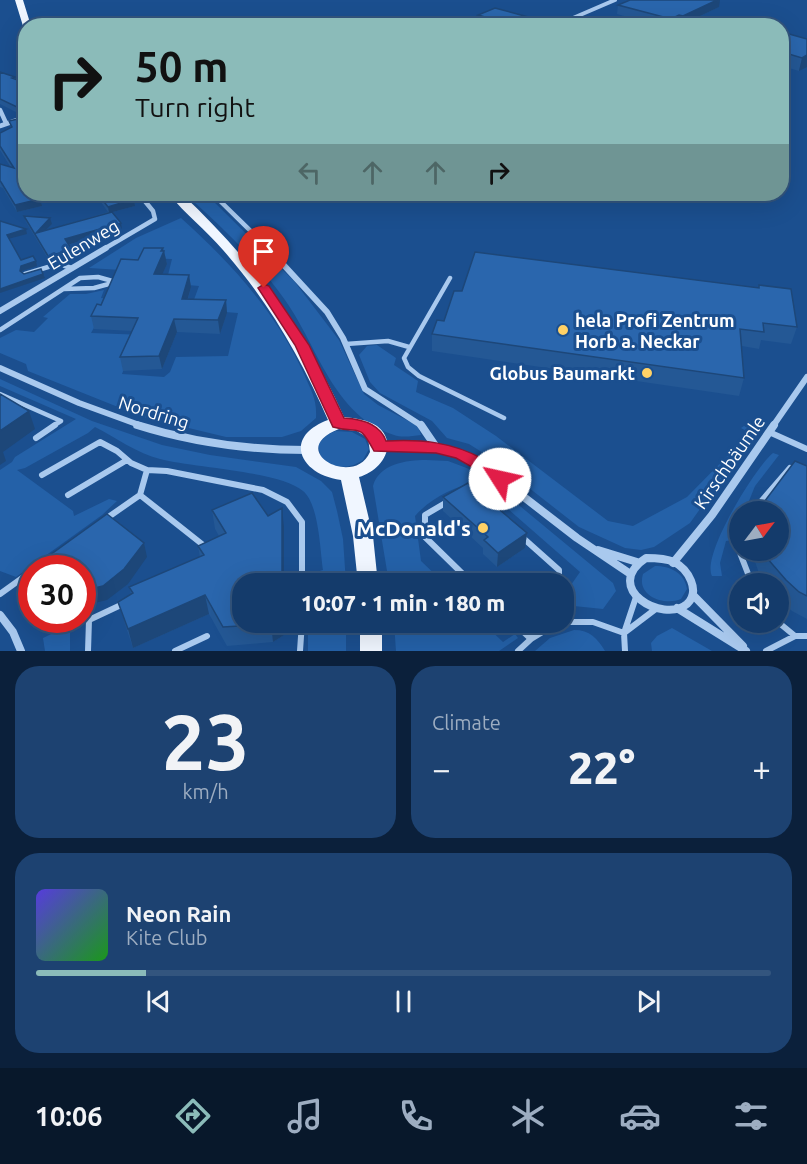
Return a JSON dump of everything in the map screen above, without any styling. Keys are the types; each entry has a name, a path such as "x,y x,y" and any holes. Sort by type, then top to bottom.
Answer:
{"main road":[{"path":"18,0 24,18"},
{"path":"183,201 218,233 252,271 277,305 302,345 338,423"},
{"path":"338,423 359,424 370,430 378,438 380,447 377,457 369,466 350,473 335,474 322,470 312,462 307,450 315,434 325,427 338,423"},
{"path":"350,473 363,536 367,573"},
{"path":"371,633 371,651"}],"street":[{"path":"573,18 615,0"},
{"path":"0,110 6,123"},
{"path":"0,126 18,119"},
{"name":"Eulenweg","path":"0,311 155,219 153,211 145,201"},
{"path":"220,201 327,312 346,344 364,389 421,425 436,447"},
{"name":"Nordring","path":"0,368 127,422 188,439 217,445 307,450"},
{"name":"Kirschbäumle","path":"673,563 712,515 807,377"},
{"path":"380,447 413,445 436,447 461,454 486,468 592,549 629,573"},
{"path":"592,549 637,562 656,558 673,563 685,571 691,578 693,595 689,602 677,609"},
{"path":"637,562 629,573 629,584 636,597 657,608 677,609 747,651"},
{"path":"693,595 747,651"},
{"path":"0,615 13,632 21,651"}],"lane":[{"path":"25,274 58,264 72,268"},
{"path":"0,330 80,278 98,277 116,282 94,288 64,289"},
{"path":"450,278 404,358 408,367 419,376 504,418"},
{"path":"346,344 388,341 410,347"},
{"path":"0,394 61,421 36,438"},
{"path":"769,432 806,447"},
{"path":"42,475 100,442 147,470 168,471 263,490 287,502 302,522 302,573"},
{"path":"68,495 127,460"},
{"path":"762,501 794,464"},
{"path":"102,522 140,495 147,470"},
{"path":"140,495 207,545 207,554"},
{"path":"458,496 425,515 425,537 462,573"},
{"path":"518,534 560,570 560,573"},
{"path":"0,594 18,582"},
{"path":"625,651 624,633 636,597"},
{"path":"88,651 89,620 133,599"},
{"path":"624,633 657,608"},
{"path":"574,622 593,622 624,633"},
{"path":"789,631 795,636"},
{"path":"300,651 301,633"},
{"path":"525,633 531,639"},
{"path":"518,651 541,633"},
{"path":"176,651 207,636"},
{"path":"766,651 795,636 807,636"}],"shaded area":[{"path":"193,201 213,201 294,281 339,340 364,394 378,405 418,426 421,435 404,437 394,435 373,426 356,412 329,378 297,318 274,285 212,218"},
{"path":"181,218 251,290 293,351 316,405 316,418 301,431 282,437 226,437 143,417 28,371 26,364 0,353 0,338 16,330 34,332 48,318 43,317 70,294 86,294 104,290 101,298 110,299 91,333 146,335 135,338 122,374 164,377 170,372 176,357 228,356 238,313 199,310 188,316 199,286 166,283 172,259 144,258 137,271 89,268 136,238"},
{"path":"377,345 396,358 394,365 418,381 416,392 453,408 496,436 608,521 633,526 687,497 750,433 741,428 744,426 755,432 690,523 654,547 641,550 625,548 579,527 488,456 469,444 447,438 432,421 380,393 370,382 359,355 367,346"},
{"path":"0,379 92,421 162,445 210,455 296,467 321,481 332,492 343,539 345,573 313,573 323,570 316,516 308,497 292,484 257,474 152,457 95,427 25,468 17,470 73,511 74,516 109,499 117,501 102,515 47,555 18,555 18,576 16,577 0,571 0,470 12,462 15,457 76,419 0,386"},
{"path":"335,431 352,432 365,439 369,449 363,460 342,467 321,460 318,444 328,434"},
{"path":"773,453 779,455 755,486 749,501 738,501 743,492"},
{"path":"410,461 448,461 480,473 613,583 616,591 603,609 574,606 574,581 580,572 477,482 443,494 415,516 421,561 434,573 387,573 373,486 376,479 387,468"},
{"path":"729,518 729,541 726,541 720,563 722,576 712,576 711,565 714,550"},
{"path":"655,566 666,567 680,575 687,589 681,599 660,600 647,593 642,582 643,574"},
{"path":"672,628 712,651 652,651 651,643 657,636"},
{"path":"574,630 584,631 593,636 605,651 535,651 550,638 565,633 574,633"},
{"path":"53,633 70,633 70,651 45,651 43,638"},
{"path":"308,633 346,633 346,651 308,651"},
{"path":"395,633 494,633 503,642 515,634 518,638 499,651 396,651"}],"building":[{"path":"630,0 717,0 683,16 673,18 618,5"},
{"path":"495,8 528,17 489,18 478,15"},
{"path":"789,34 807,39 807,55 802,58 789,54"},
{"path":"0,72 18,80 18,108 0,99"},
{"path":"18,119 18,201 32,201 15,205 0,181 0,164 14,168 0,146 0,133 12,127 9,121"},
{"path":"103,201 128,201 108,207"},
{"path":"112,212 121,223 65,239 72,250 48,256 24,216 50,218 36,233"},
{"path":"0,221 26,229 7,235 21,260 33,256 36,261 21,266 20,271 24,274 41,269 43,274 0,289"},
{"path":"144,248 163,248 161,251 164,251 154,274 189,275 182,299 226,300 218,320 174,319 159,356 120,357 138,318 91,316 97,304 101,305 121,259 138,260"},
{"name":"hela Profi Zentrum Horb a. Neckar","path":"475,252 759,288 759,285 791,289 797,327 763,323 764,332 740,329 744,378 432,334 437,320 444,321 454,291 462,291"},
{"path":"0,394 29,411 0,431"},
{"path":"795,461 807,466 807,596 789,583 789,573 780,573 769,561 789,561 789,501 765,501"},
{"path":"468,483 527,533 498,553 484,540 488,537 443,497"},
{"path":"252,493 268,516 282,508 282,573 232,573 232,626 223,627 205,595 128,629 118,602 133,593 129,587 204,555 198,546 226,533 212,510"},
{"path":"107,514 144,543 124,569 103,586 96,588 96,555 50,555"}],"place":[{"name":"hela Profi Zentrum Horb a. Neckar","path":"563,330"},
{"name":"Globus Baumarkt","path":"647,373"},
{"name":"McDonald's","path":"483,528"}],"route":[{"path":"264,288 302,345 338,423 359,424 370,430 378,438 380,447 413,445 436,447 461,454 500,479"}]}
